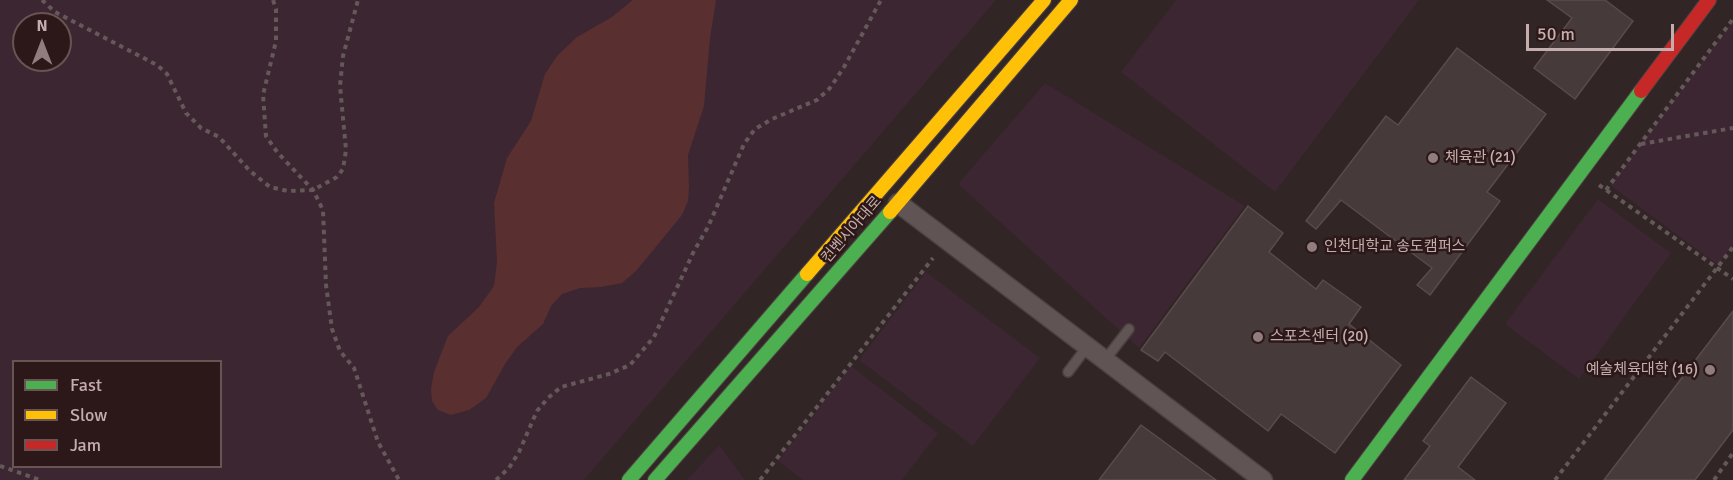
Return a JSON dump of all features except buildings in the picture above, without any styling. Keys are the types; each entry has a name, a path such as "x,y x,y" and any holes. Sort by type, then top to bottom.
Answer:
{"main road":[{"name":"컨벤시아대로","path":"629,480 1044,0"},
{"name":"컨벤시아대로","path":"655,480 898,204 932,161 1071,0"},
{"path":"1352,480 1709,0"}],"street":[{"path":"898,204 1263,480"}],"lane":[{"path":"1105,360 1130,329"},
{"path":"1068,372 1087,346"}],"path":[{"path":"42,0 55,12 157,65 167,74 186,113 201,128 219,137 250,171 270,187 288,191 313,190 337,177 343,169 346,160 340,86 343,56 358,0"},
{"path":"273,0 276,9 276,41 263,94 266,136 277,152 313,190 323,210 326,285 332,329 340,351 354,368 378,442 399,480"},
{"path":"496,480 509,468 519,452 537,411 561,387 609,374 630,365 654,337 694,251 708,227 744,144 755,129 772,119 817,100 830,88 881,0"},
{"path":"1606,190 1733,19"},
{"path":"1640,144 1733,128"},
{"path":"1581,172 1733,279"},
{"path":"1556,480 1733,247"},
{"path":"760,480 933,258"},
{"path":"1714,480 1733,453"},
{"path":"0,466 40,480"}],"shaded area":[{"path":"0,0 996,0 584,480 0,480"},
{"path":"633,0 716,0 704,106 688,155 688,201 682,215 636,271 622,283 580,288 562,294 551,306 543,324 517,347 486,398 469,410 451,415 438,410 432,401 431,389 434,372 448,336 479,307 494,286 497,262 494,203 507,158 531,121 545,74 557,56 577,37 612,17"},
{"path":"1176,0 1419,0 1275,192 1121,72"},
{"path":"1733,20 1733,245 1718,265 1610,185"},
{"path":"1045,83 1245,206 1139,348 958,184"},
{"path":"1598,199 1671,253 1579,379 1505,324"},
{"path":"926,272 1040,358 973,446 859,360"},
{"path":"851,366 938,433 902,480 803,480 778,461"},
{"path":"719,445 745,480 687,480"}],"traffic: fast":[{"path":"1352,480 1641,91"},
{"path":"655,480 890,212"},
{"path":"629,480 807,274"}],"traffic: slow":[{"path":"807,274 1044,0"},
{"path":"890,212 1071,0"}],"traffic: jam":[{"path":"1641,91 1709,0"}],"place":[{"name":"체육관 (21)","path":"1433,158"},
{"name":"인천대학교 송도캠퍼스","path":"1312,247"},
{"name":"스포츠센터 (20)","path":"1258,337"},
{"name":"예술체육대학 (16)","path":"1710,370"}]}
